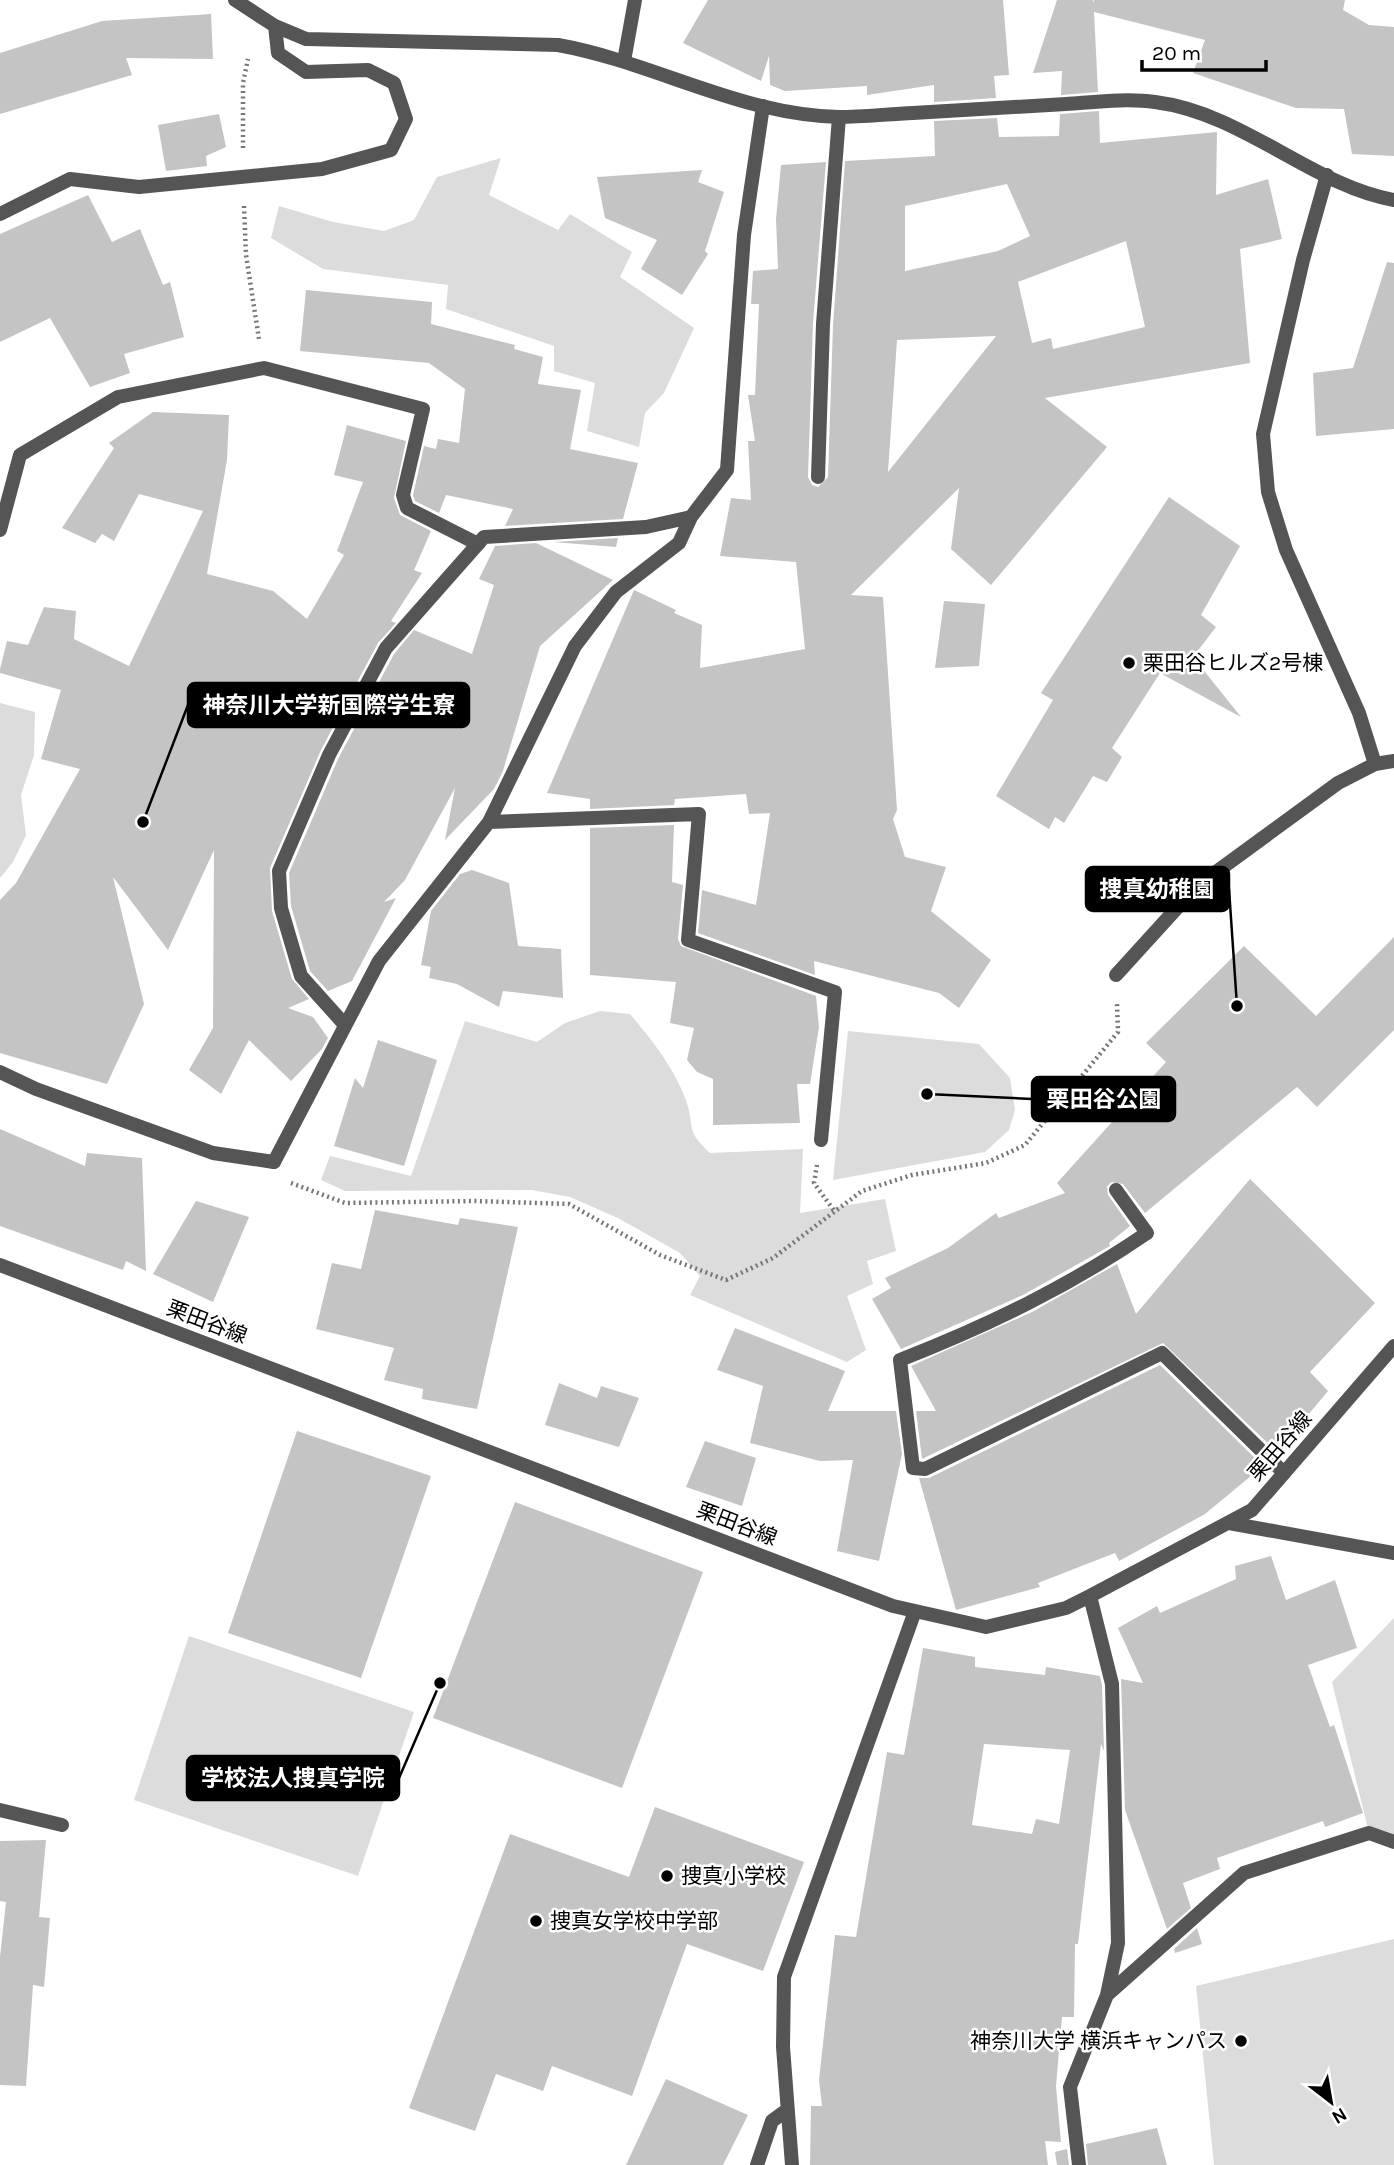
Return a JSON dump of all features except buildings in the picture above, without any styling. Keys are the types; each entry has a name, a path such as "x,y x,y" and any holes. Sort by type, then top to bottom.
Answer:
{"street":[{"path":"235,0 275,26 306,39 558,45 624,61 726,97 784,112 839,117 1097,102 1155,102 1202,113 1327,175 1381,198 1394,200"},
{"path":"624,61 635,0"},
{"path":"0,214 70,179 139,187 322,169 391,150 406,119 394,83 368,70 306,72 278,53 275,26"},
{"path":"0,1072 36,1089 213,1153 274,1162 379,961 488,822 575,646 616,592 679,543 691,517 727,470 744,235 763,106"},
{"path":"818,477 823,324 839,117"},
{"path":"1327,175 1303,260 1263,434 1268,492 1286,550 1359,713 1375,764"},
{"path":"0,530 20,455 118,397 264,368 423,409 403,495 407,509 478,544"},
{"path":"345,1025 301,976 281,908 279,871 329,755 386,648 484,537 646,527 691,517"},
{"path":"1116,975 1197,886 1338,783 1375,764 1394,761"},
{"path":"488,822 699,814 688,940 835,992 821,1140"},
{"path":"1116,1190 1147,1233 1088,1273 974,1331 900,1360 913,1468 925,1469 1162,1353 1284,1473"},
{"name":"栗田谷線","path":"0,1265 893,1606 986,1627 1066,1608 1252,1510 1394,1346"},
{"path":"1229,1523 1394,1553"},
{"path":"1079,2165 1070,2087 1107,1995 1118,1943 1112,1684 1090,1596"},
{"path":"792,2165 783,2047 784,1976 915,1611"},
{"path":"0,1810 62,1825"},
{"path":"1107,1995 1244,1873 1369,1833 1394,1842"},
{"path":"757,2165 772,2120 787,2110"}],"path":[{"path":"274,1162 280,1179 345,1203 475,1201 569,1204 660,1255 726,1280 774,1258 862,1191 912,1175 986,1163 1025,1145 1118,1032 1116,975"},
{"path":"821,1140 814,1183 835,1212"}],"shaded area":[{"path":"501,158 489,195 558,230 570,214 632,252 620,277 694,328 664,393 645,413 639,447 587,431 595,383 554,371 554,346 446,309 448,285 323,269 271,238 279,206 333,222 384,231 414,220 437,177"},
{"path":"0,703 35,712 34,755 21,795 26,835 13,862 0,878"},
{"path":"600,1011 630,1014 646,1034 675,1077 689,1109 694,1134 710,1153 803,1149 800,1213 885,1199 896,1251 867,1261 873,1284 847,1296 866,1350 847,1362 690,1295 700,1276 680,1253 618,1218 570,1197 532,1190 345,1191 321,1180 330,1156 411,1176 465,1021 537,1042 565,1023"},
{"path":"848,1031 979,1044 1010,1078 1015,1110 1009,1130 985,1152 833,1180"},
{"path":"1394,1618 1394,1842 1369,1833 1332,1682"},
{"path":"189,1636 414,1712 358,1876 134,1800"},
{"path":"1394,1939 1394,2165 1214,2165 1196,1986"}],"place":[{"name":"栗田谷ヒルズ2号棟","path":"1129,663"},
{"name":"神奈川大学新国際学生寮","path":"143,822"},
{"name":"捜真幼稚園","path":"1237,1006"},
{"name":"栗田谷公園","path":"927,1094"},
{"name":"学校法人捜真学院","path":"440,1683"},
{"name":"捜真小学校","path":"667,1876"},
{"name":"捜真女学校中学部","path":"536,1921"},
{"name":"神奈川大学 横浜キャンパス","path":"1241,2041"}]}
